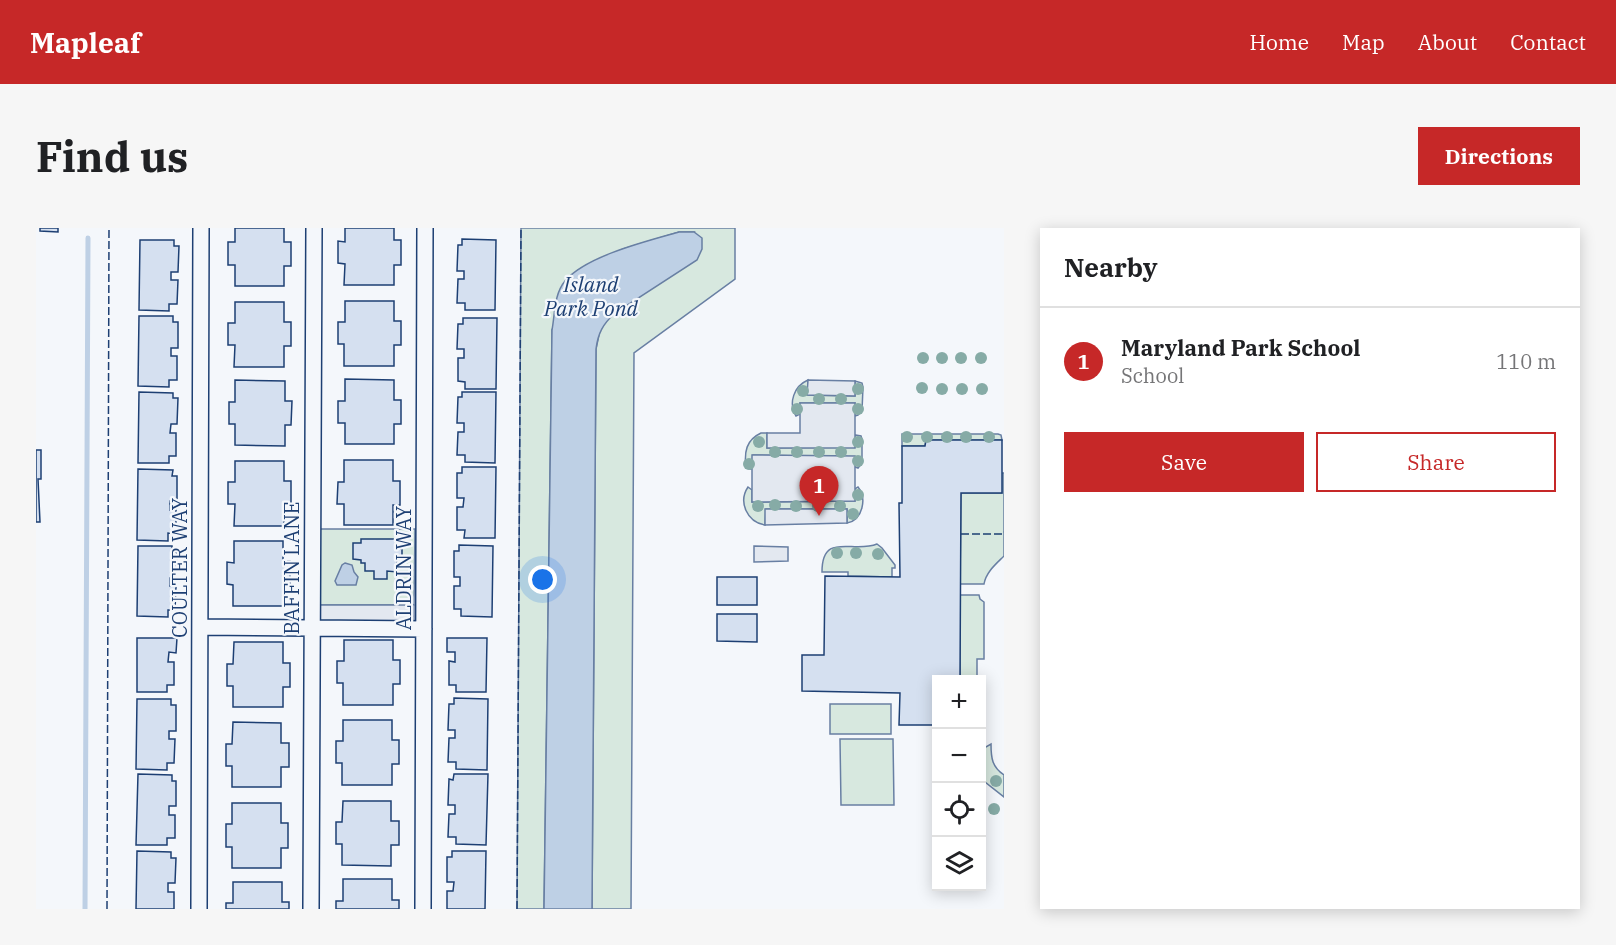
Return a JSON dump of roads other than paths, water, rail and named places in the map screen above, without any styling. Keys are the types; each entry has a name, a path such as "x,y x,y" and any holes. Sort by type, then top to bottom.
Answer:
{"street":[{"name":"COULTER WAY","path":"199,909 201,228"},
{"name":"BAFFIN LANE","path":"311,909 314,228"},
{"name":"ALDRIN WAY","path":"423,909 425,228"},
{"path":"200,627 424,629"}],"water":[{"name":"Island Park Pond","path":"679,232 694,232 702,238 702,249 697,260 615,313 602,329 597,343 592,909 544,909 552,330 556,304 561,286 587,264 618,251"},
{"path":"345,563 352,565 358,577 356,585 337,585 335,581"}],"waterway":[{"path":"85,909 88,238"}],"place":[{"name":"Maryland Park School","path":"819,516"}]}
